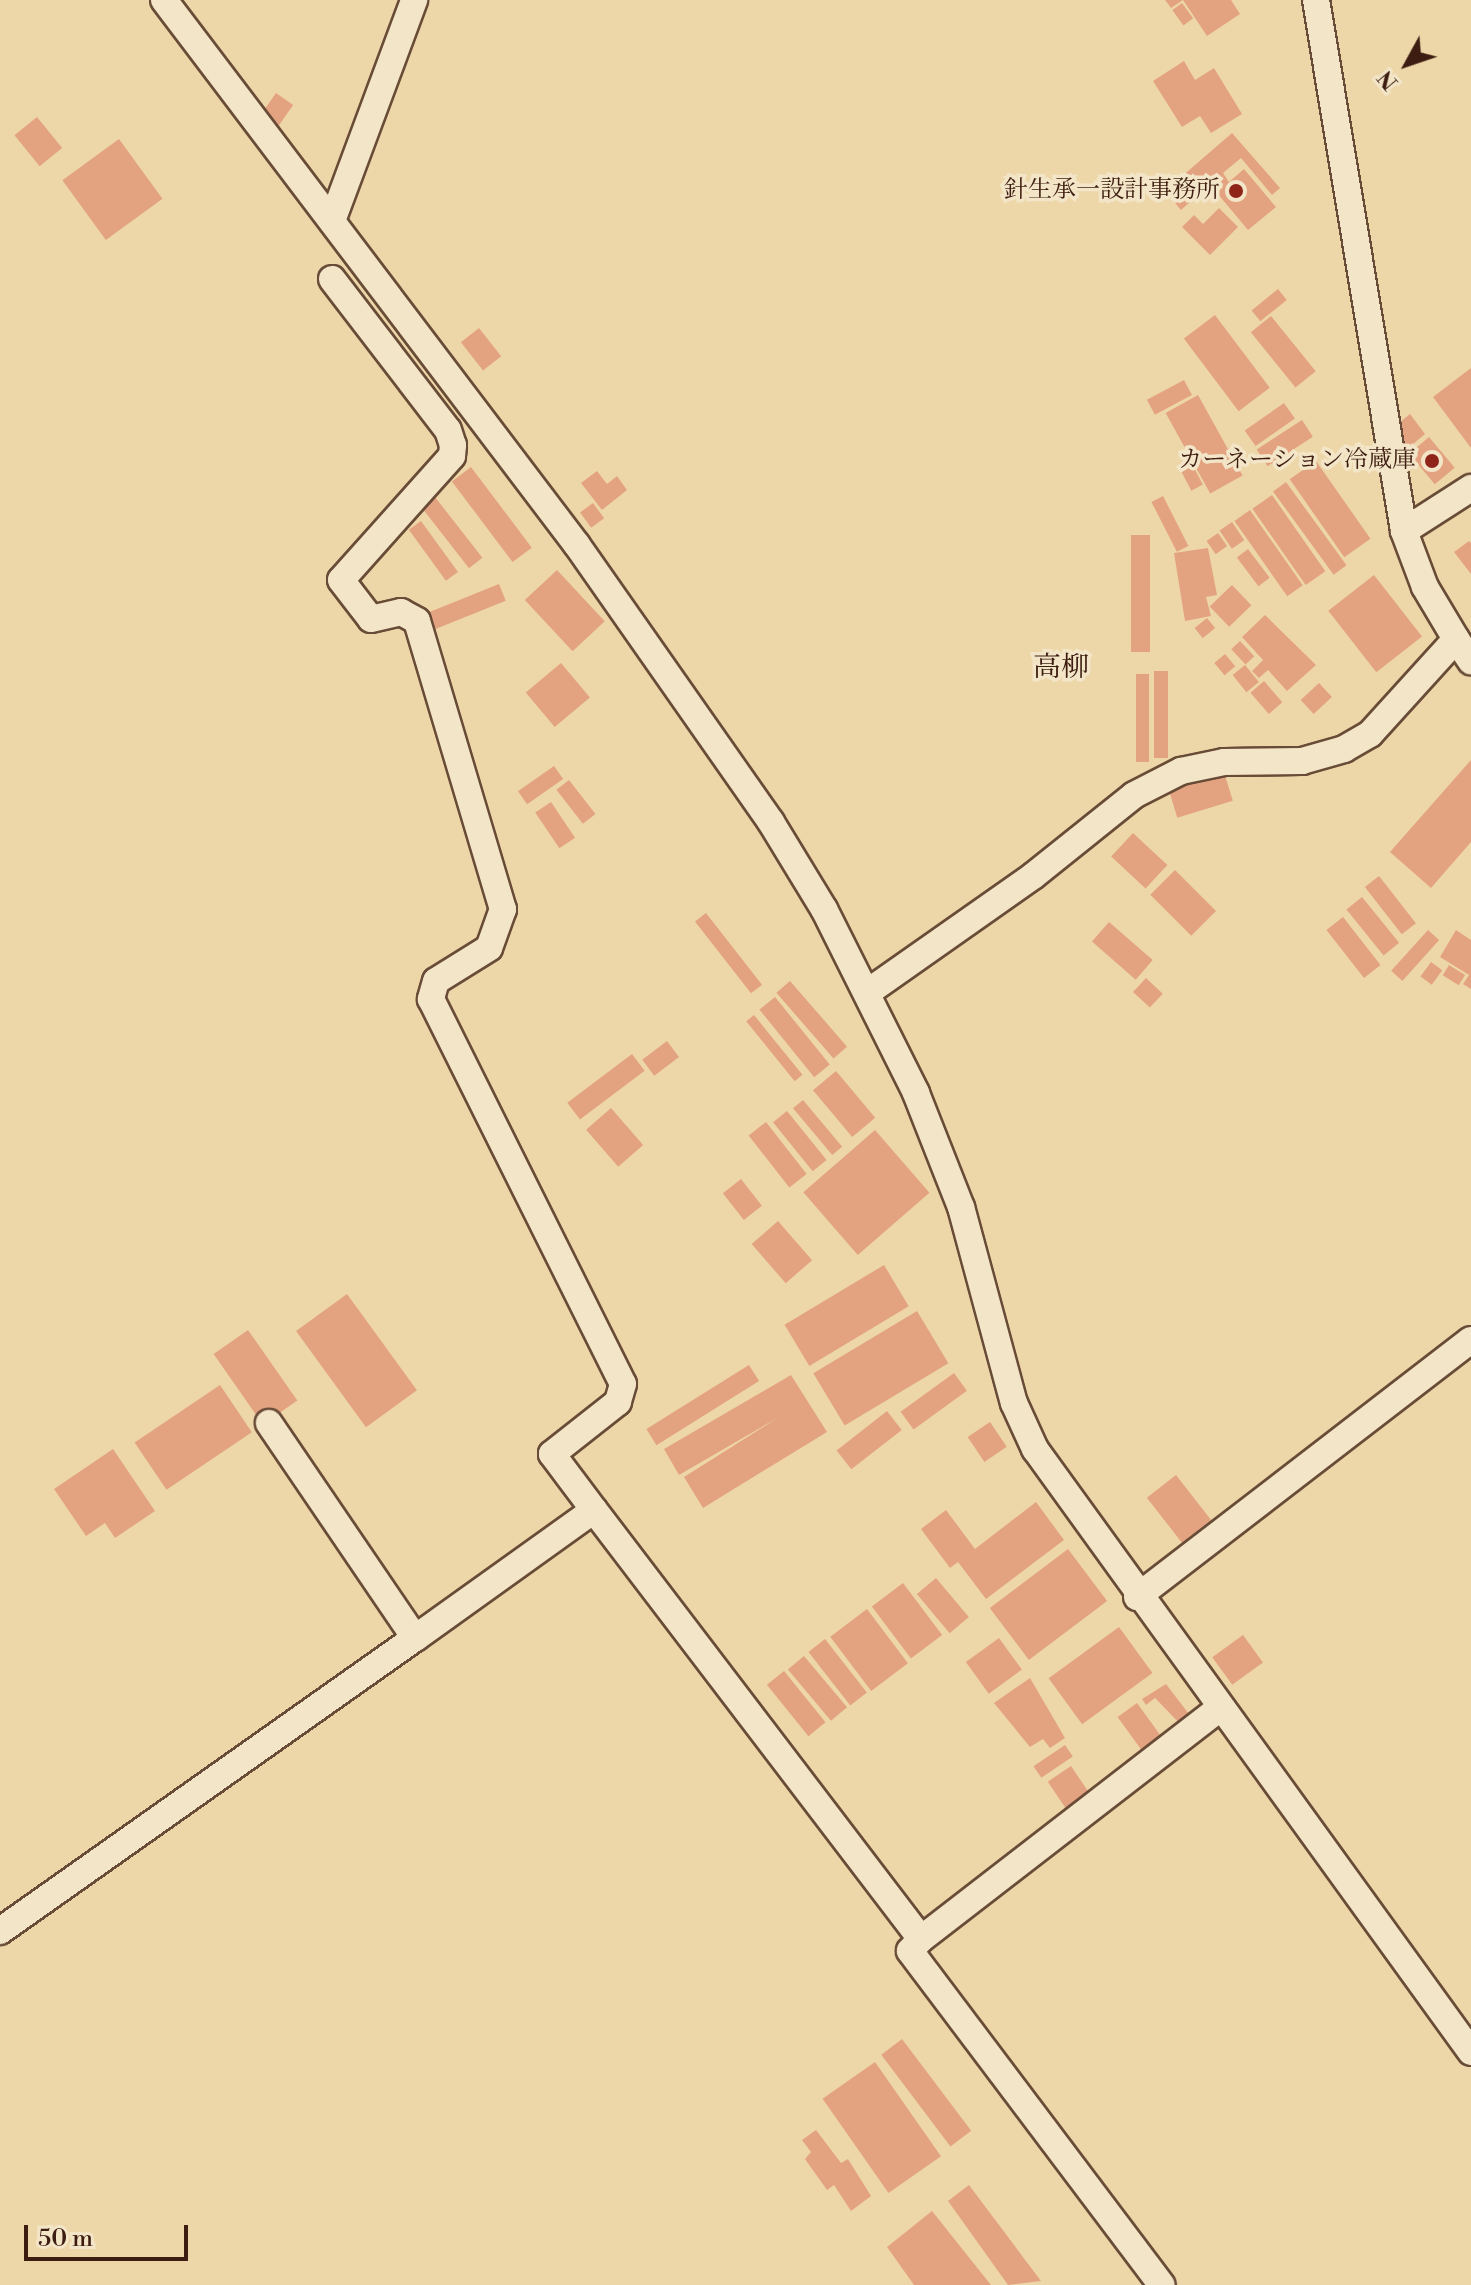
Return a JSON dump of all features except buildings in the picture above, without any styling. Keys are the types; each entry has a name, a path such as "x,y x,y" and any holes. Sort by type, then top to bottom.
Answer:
{"street":[{"path":"164,0 693,704 771,822 868,992 916,1093 961,1207 1014,1403 1035,1449 1137,1597 1471,2052"},
{"path":"332,221 414,0"},
{"path":"1316,0 1404,531 1425,587 1471,661"},
{"path":"332,279 448,430 453,445 452,456 341,580 371,619 401,612 417,621 503,909 489,948 436,981 431,999 623,1384 618,1402 552,1454 921,1939"},
{"path":"1404,531 1471,488"},
{"path":"868,992 1033,876 1134,795 1181,771 1224,762 1302,761 1344,749 1370,734 1456,639"},
{"path":"1137,1597 1471,1340"},
{"path":"269,1423 415,1638"},
{"path":"0,1931 594,1510"},
{"path":"1162,2285 910,1951 921,1939 1219,1709"}],"place":[{"name":"針生承一設計事務所","path":"1236,191"},
{"name":"カーネーション冷蔵庫","path":"1432,461"}],"district":[{"name":"高柳","path":"1061,668"}]}
